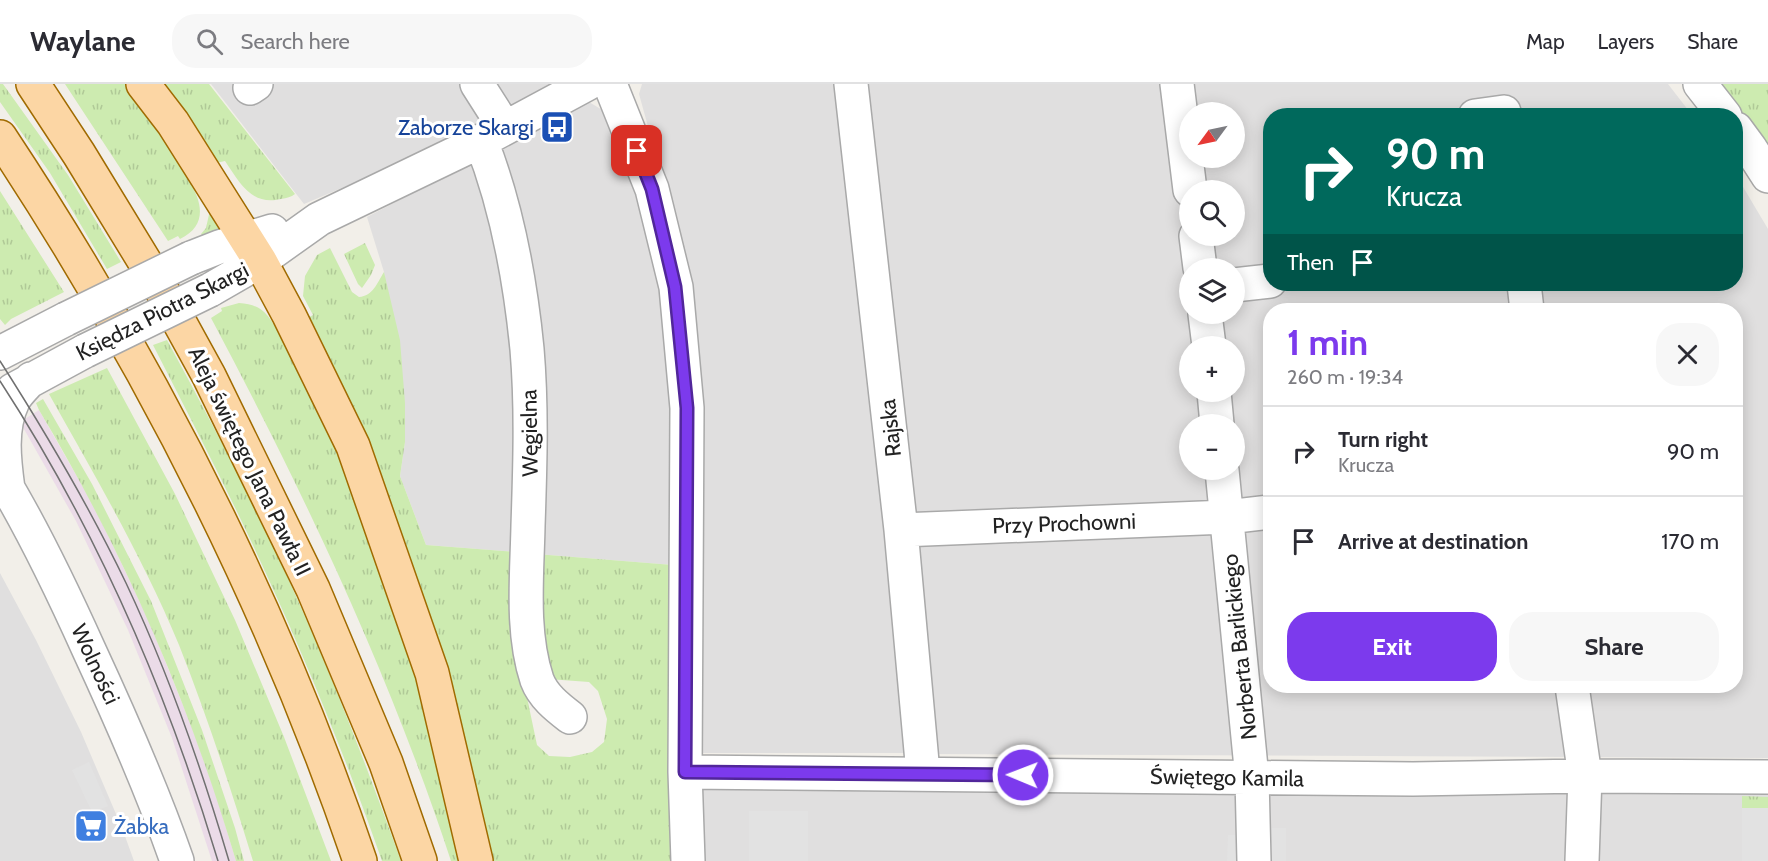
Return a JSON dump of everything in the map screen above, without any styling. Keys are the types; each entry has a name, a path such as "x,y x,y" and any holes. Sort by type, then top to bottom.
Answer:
{"main road":[{"name":"Aleja świętego Jana Pawła II","path":"33,84 159,285 214,386 313,589 386,763 420,861"},
{"path":"144,84 173,123 253,249 294,325 357,458 432,673 476,861"},
{"path":"0,137 111,313 166,413 235,554 308,718 360,861"}],"street":[{"name":"Węgielna","path":"477,84 493,134 492,169 512,242 526,349 531,445 527,608 531,654 538,682 551,702 570,717"},
{"name":"Księdza Piotra Skargi","path":"0,353 191,258 253,249 320,219 493,134 587,84"},
{"path":"610,84 652,189 675,287 687,408 685,772 688,861"},
{"name":"Rajska","path":"851,84 901,530 923,773"},
{"path":"1177,84 1189,180"},
{"path":"1700,84 1719,108"},
{"path":"1743,138 1768,177"},
{"name":"Księdza Piotra Skargi","path":"0,394 8,393 31,379 210,290 253,249"},
{"path":"1245,284 1263,282"},
{"path":"4,482 5,422 13,401 31,379"},
{"name":"Norberta Barlickiego","path":"1223,480 1252,778 1254,861"},
{"name":"Wolności","path":"4,482 52,570 124,726 177,861"},
{"name":"Przy Prochowni","path":"901,530 1227,517 1263,513"},
{"path":"1573,693 1585,776 1582,861"},
{"name":"Świętego Kamila","path":"685,772 1413,779 1585,776 1768,777"}],"shaded area":[{"path":"211,84 466,84 485,125 304,204"},
{"path":"489,84 563,84 518,107 506,106"},
{"path":"642,84 841,84 895,588 906,753 702,753 700,567 685,260 639,94"},
{"path":"861,84 1668,84 1687,108 1263,108 1263,291 1743,291 1743,187 1768,229 1768,758 937,754"},
{"path":"589,102 614,117 660,267 674,404 673,565 536,554 497,150 581,103"},
{"path":"476,160 521,359 518,552 426,545 400,476 405,442 384,272 367,217"},
{"path":"39,410 96,510 149,621 193,730 236,861 212,861 172,738 128,630 76,521 20,422"},
{"path":"0,573 81,732 134,861 0,861"},
{"path":"89,762 108,806 92,812 72,770"},
{"path":"716,781 1768,790 1768,861 705,861 703,790"},
{"path":"1742,808 1768,808 1768,861 1742,861"},
{"path":"749,811 808,811 808,861 749,861"},
{"path":"1246,828 1286,828 1286,861 1227,861 1228,835 1246,835"}],"green space":[{"path":"0,84 3,84 68,175 121,262 107,269 50,173 0,102"},
{"path":"65,84 127,84 195,177 189,181 194,189 200,213 195,228 189,234 180,239 178,236 168,241"},
{"path":"158,84 209,84 295,194 287,198 271,200 254,196 247,191 225,161 216,163"},
{"path":"1717,84 1768,84 1768,149 1743,117 1743,108 1736,108"},
{"path":"0,191 64,292 11,319 5,325 0,319"},
{"path":"210,210 226,225 203,237 201,234 206,228"},
{"path":"365,243 375,265 362,288 344,254"},
{"path":"330,248 352,292 359,297 371,292 384,272 400,340 405,403 405,442 400,476 426,545 518,552 521,669 537,745 549,756 570,757 592,752 604,742 607,719 598,691 589,682 548,679 536,554 673,565 676,861 486,861 304,320 313,315 303,296 305,276 317,255"},
{"path":"239,303 253,305 263,311 279,333 284,330 313,388 404,619 462,861 451,861 400,721 343,584 279,450 211,318 222,311 221,308"},
{"path":"167,340 286,574 346,716 401,861 382,861 337,739 287,620 251,541 153,345"},
{"path":"107,368 175,494 235,620 284,737 331,861 253,861 209,726 179,645 118,518 49,394"},
{"path":"43,399 92,484 151,601 202,730 244,861 236,861 197,743 152,629 99,518 39,410 36,403"},
{"path":"1742,796 1768,797 1768,808 1742,808"}],"tram line":[{"path":"0,361 66,470 126,583 183,720 229,861"},
{"path":"0,381 68,495 126,613 176,735 218,861"}],"place":[{"name":"Zaborze Skargi","path":"557,127"},
{"name":"Żabka","path":"91,826"}],"route":[{"path":"637,151 652,189 675,287 687,408 685,772 1023,775"}]}
